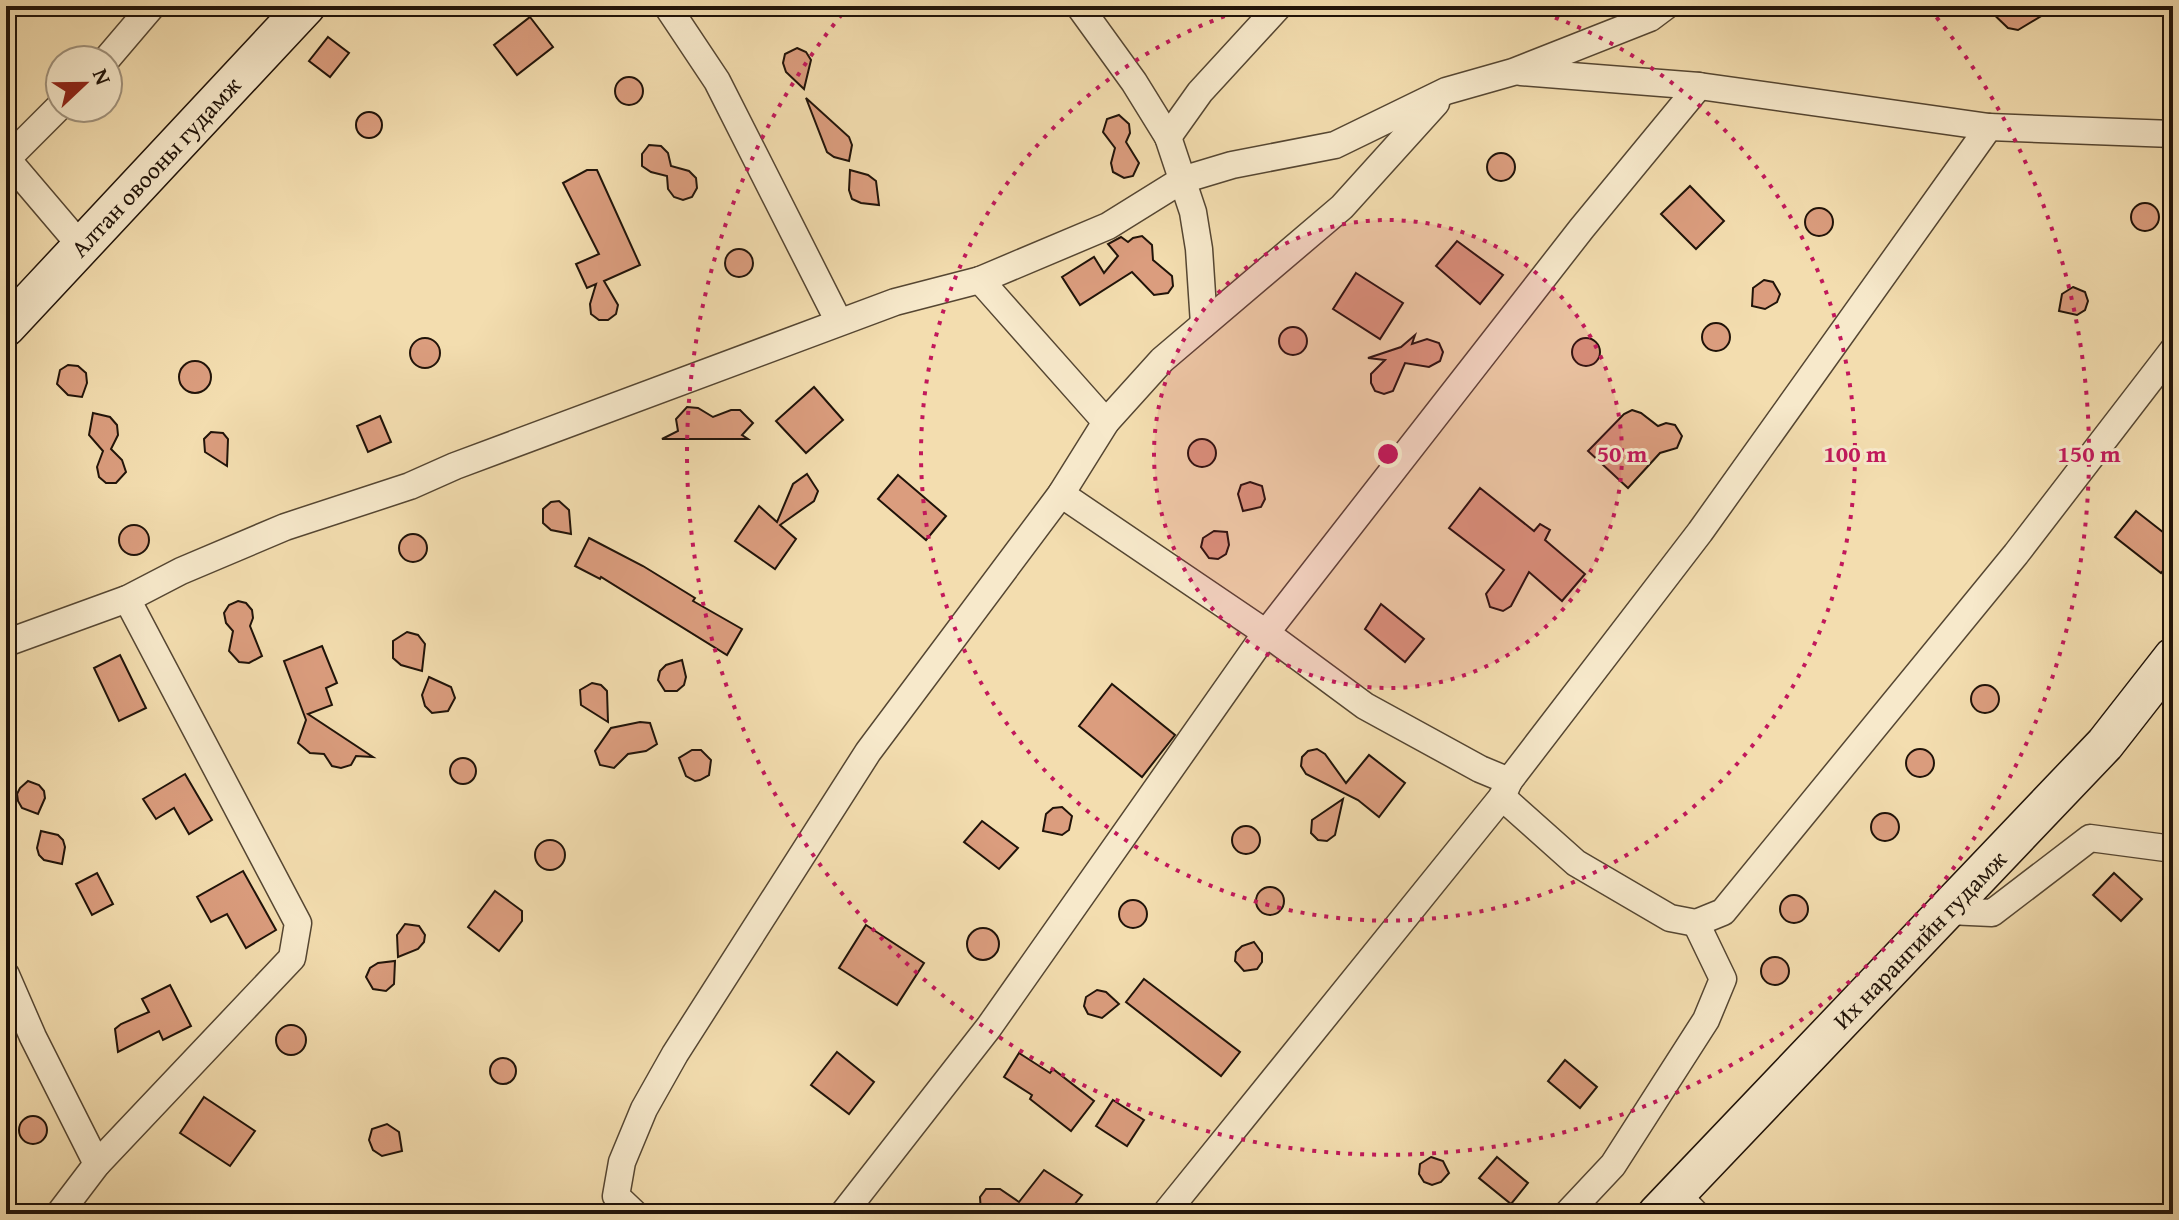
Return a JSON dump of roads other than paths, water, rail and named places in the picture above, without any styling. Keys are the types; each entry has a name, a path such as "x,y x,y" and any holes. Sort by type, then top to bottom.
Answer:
{"main road":[{"name":"Алтан овооны гудамж","path":"6,327 306,6"},
{"name":"Их нарангийн гудамж","path":"1677,1207 2105,744 2173,657"}],"street":[{"path":"120,44 152,6"},
{"path":"667,6 717,81 839,322"},
{"path":"1079,6 1134,82 1168,137 1193,212 1204,324"},
{"path":"1168,137 1200,92 1279,6"},
{"path":"6,643 127,599 181,571 285,527 410,486 455,466 895,302 980,280 1108,226 1182,180 1232,165 1335,145 1446,91 1513,72 1650,18 1666,6"},
{"path":"1513,72 1699,86 1989,127 2173,134"},
{"path":"843,1214 989,1027 1266,633 1582,228 1699,86"},
{"path":"635,1214 609,1205 638,1122 675,1054 868,752 1061,494 1106,422 1162,360 1342,207 1446,91"},
{"path":"44,122 7,159 81,246"},
{"path":"1165,1214 1505,789 1700,532 1989,127"},
{"path":"980,280 1106,422"},
{"path":"1061,494 1266,633 1365,706 1480,769 1505,789 1576,863 1670,918 1696,923 1723,912 2016,554 2173,350"},
{"path":"59,1214 97,1164 292,958 298,923 127,599"},
{"path":"1948,911 1992,913 2090,838 2173,849"},
{"path":"1567,1214 1613,1165 1706,1020 1716,999 1723,979 1696,923"},
{"path":"6,975 33,1037 97,1164"}]}
